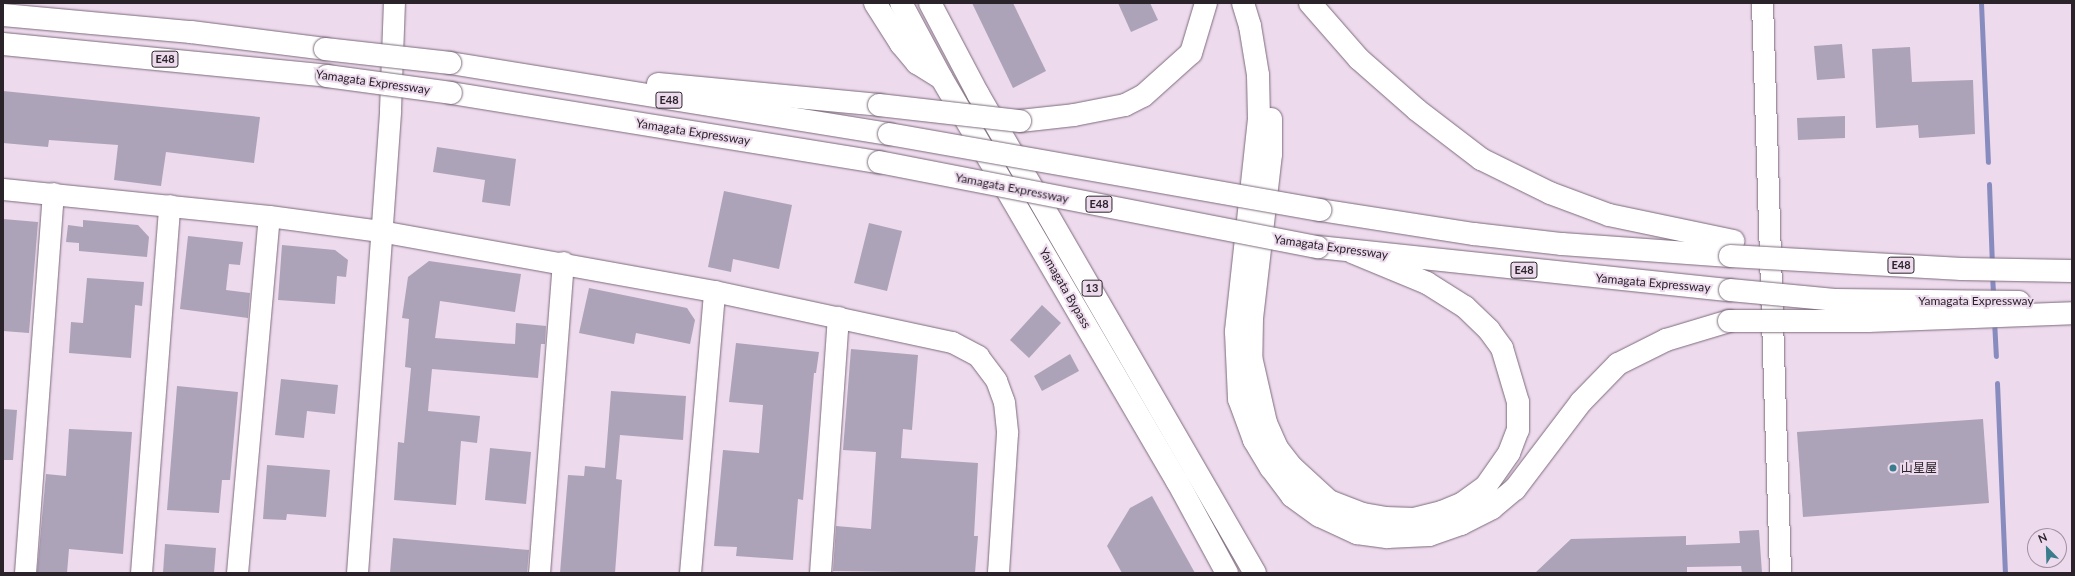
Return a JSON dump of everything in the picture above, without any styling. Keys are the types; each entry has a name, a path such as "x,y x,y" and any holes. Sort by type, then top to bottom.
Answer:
{"highway":[{"path":"875,3 901,44 917,63 942,79"},
{"name":"Yamagata Bypass","path":"901,3 942,79 1173,474 1227,573"},
{"name":"Yamagata Bypass","path":"930,3 978,94 1255,573"},
{"path":"934,3 956,50"},
{"path":"450,63 879,105 1020,121 1118,106 1143,96 1191,52 1206,3"},
{"path":"1243,3 1250,26 1258,75 1260,119 1236,332 1239,399 1254,440 1271,468 1292,496 1320,516 1357,533 1387,537 1429,535 1460,524 1492,508 1515,489 1581,402 1618,364 1666,340 1729,322 1868,321 2072,313"},
{"path":"1259,3 1269,64 1272,154 1252,318 1251,357 1266,423 1277,448 1292,467 1329,501 1363,514 1385,518 1414,519 1442,512 1463,503 1486,486 1509,453 1518,430 1518,402 1502,348 1489,330 1459,303 1427,283 1352,252"},
{"path":"1310,3 1359,59 1417,110 1482,159 1550,193 1609,215 1731,248"},
{"name":"E48","path":"3,15 191,32 450,63 889,134 1320,210 1474,234 1554,243 1731,248 1846,261 1962,269 2072,272"},
{"name":"Yamagata Expressway","path":"3,44 327,76 451,93 879,162 1318,247 1352,252 1835,300 2072,301"}],"street":[{"path":"357,573 380,231 390,110 394,3"},
{"path":"1762,3 1780,573"},
{"path":"3,189 269,216 380,231 563,262 714,291 952,342 978,356 996,380 1004,402 1007,433 998,573"},
{"path":"26,573 53,193"},
{"path":"140,573 169,205"},
{"path":"237,573 269,216"},
{"path":"539,573 563,262"},
{"path":"690,573 714,291"},
{"path":"820,573 838,317"}],"building":[{"path":"972,3 1013,3 1046,71 1013,88"},
{"path":"1118,3 1150,3 1158,20 1131,32"},
{"path":"1842,44 1845,78 1817,80 1814,46"},
{"path":"1910,47 1912,82 1973,80 1975,134 1919,138 1918,125 1876,128 1872,49"},
{"path":"3,91 260,117 254,163 166,152 161,186 114,180 118,145 49,140 48,147 3,143"},
{"path":"1845,116 1845,138 1798,140 1797,118"},
{"path":"437,147 516,159 510,206 482,202 485,180 433,172"},
{"path":"724,191 792,205 779,269 733,259 731,272 708,267"},
{"path":"3,219 38,222 29,333 3,331"},
{"path":"83,220 138,225 149,237 147,257 79,251 79,243 66,242 68,225 83,227"},
{"path":"869,223 902,231 887,291 854,283"},
{"path":"188,236 243,242 240,265 229,264 226,290 250,293 248,318 180,309"},
{"path":"282,245 335,250 348,260 346,277 337,276 335,304 278,300"},
{"path":"429,261 521,274 515,312 440,301 435,338 515,344 516,323 546,326 545,344 541,344 538,378 432,369 428,411 480,416 477,443 461,441 456,505 394,500 398,442 404,443 411,368 405,367 409,319 402,318 408,277"},
{"path":"87,278 144,282 142,306 135,305 131,358 69,353 71,322 83,323"},
{"path":"589,288 687,308 695,320 690,344 636,333 634,344 579,333"},
{"path":"1042,305 1061,323 1029,358 1010,340"},
{"path":"736,343 819,352 816,373 814,373 803,500 798,499 793,560 736,556 737,547 714,546 723,450 759,453 763,405 729,402"},
{"path":"851,349 918,355 912,430 903,429 901,458 978,463 974,536 978,536 975,573 833,571 836,526 871,529 876,452 843,450"},
{"path":"1070,354 1079,371 1042,391 1034,376"},
{"path":"281,379 338,385 335,414 307,411 304,438 275,435"},
{"path":"177,386 238,392 230,480 222,480 219,513 167,510"},
{"path":"611,391 686,396 683,440 620,435 616,479 622,480 615,573 560,573 568,475 584,476 585,466 605,468"},
{"path":"3,409 17,410 13,460 3,460"},
{"name":"山星屋","path":"1983,419 1989,503 1803,517 1797,432"},
{"path":"69,429 132,432 123,554 69,549 67,573 37,573 46,474 66,476"},
{"path":"490,448 531,452 526,504 485,500"},
{"path":"267,465 330,470 326,517 287,514 286,520 263,519"},
{"path":"1152,496 1195,573 1122,573 1107,546 1130,508"},
{"path":"1759,530 1762,573 1742,573 1741,566 1687,567 1687,573 1535,573 1571,539 1686,536 1686,545 1740,543 1739,531"},
{"path":"393,538 529,550 527,573 390,573"},
{"path":"165,544 216,548 214,573 163,573"}],"waterway":[{"path":"1981,3 1988,162"},
{"path":"1989,184 1992,264"},
{"path":"1992,274 1993,296"},
{"path":"1994,320 1996,356"},
{"path":"1997,383 2005,573"}],"place":[{"name":"山星屋","path":"1893,468"}]}
